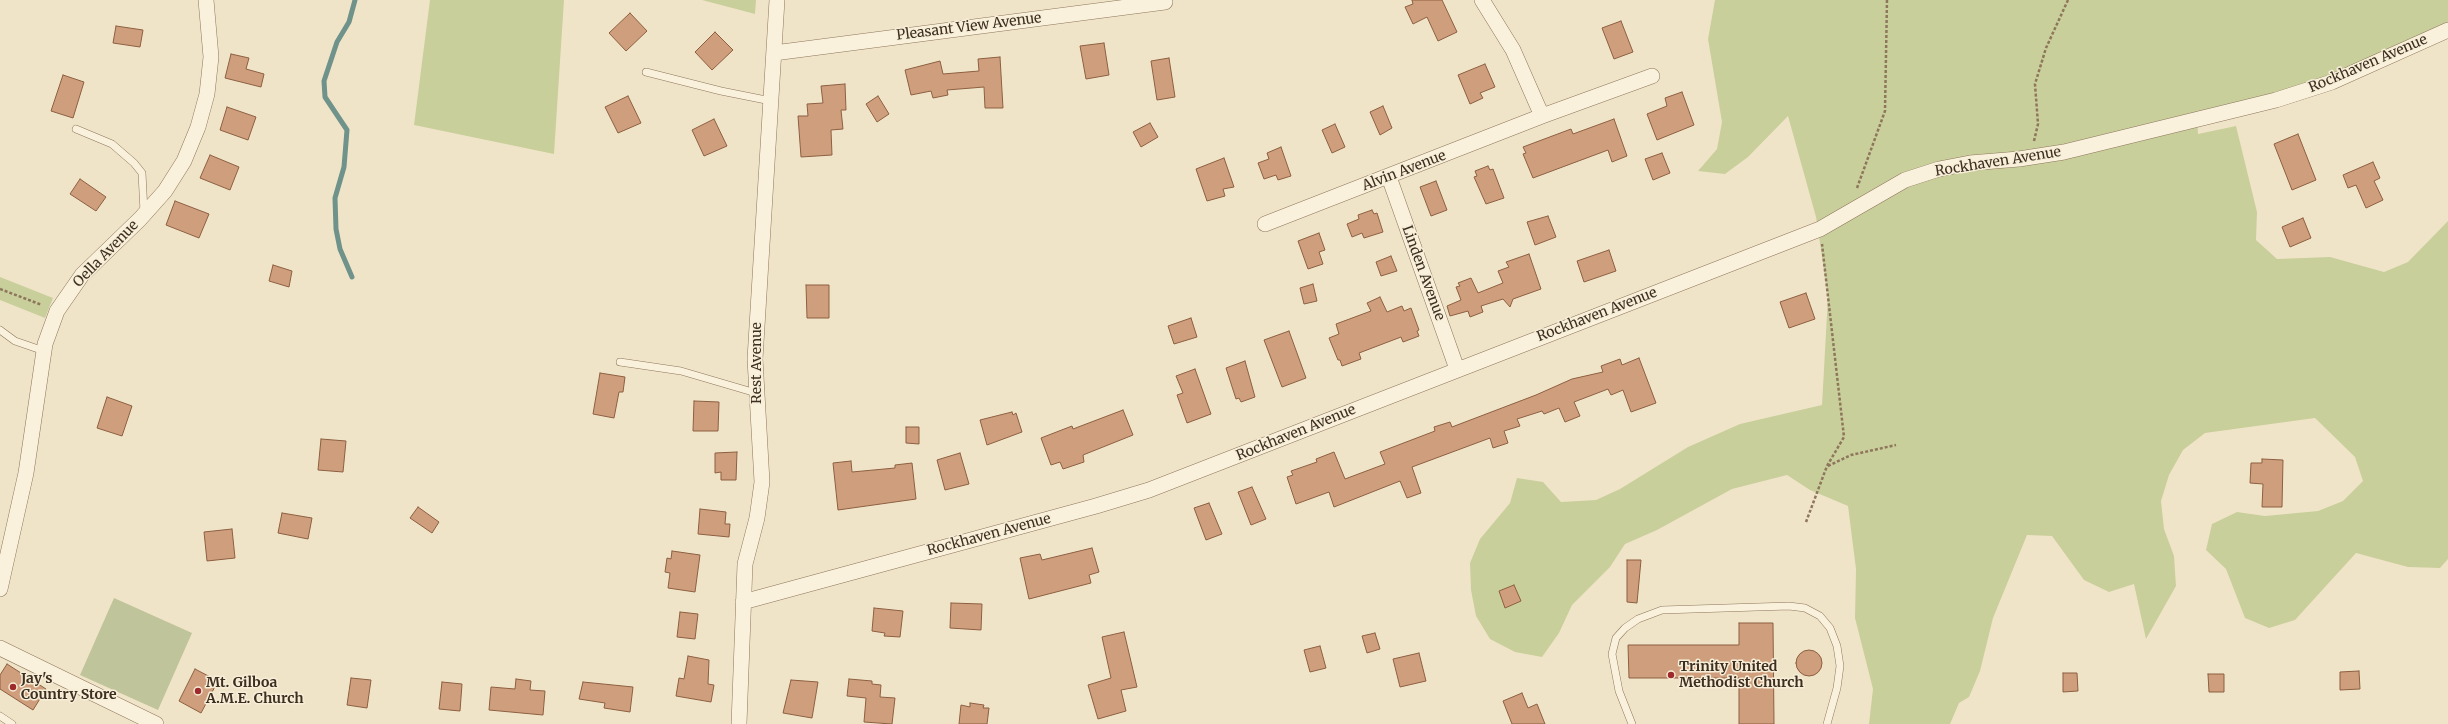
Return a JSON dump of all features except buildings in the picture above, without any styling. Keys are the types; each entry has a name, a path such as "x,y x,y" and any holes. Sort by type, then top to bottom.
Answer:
{"street":[{"name":"Oella Avenue","path":"0,589 26,473 44,351 57,311 82,275 144,214 165,191 184,161 198,127 207,94 211,57 206,0"},
{"name":"Rest Avenue","path":"739,724 745,564 757,518 762,482 762,452 756,393 755,359 777,0"},
{"path":"1482,0 1512,50 1542,116"},
{"name":"Pleasant View Avenue","path":"774,53 1165,2"},
{"name":"Rockhaven Avenue","path":"743,602 1096,506 1149,490 1820,229 1905,180 1939,169 1970,163 2064,152 2276,100 2332,82 2448,30"},
{"name":"Alvin Avenue","path":"1265,224 1389,177 1542,116 1652,76"},
{"name":"Linden Avenue","path":"1389,177 1457,369"},
{"path":"0,648 156,724"}],"lane":[{"path":"646,72 721,91 771,101"},
{"path":"76,129 112,144 134,163 142,174 144,185 144,214"},
{"path":"0,330 15,341 44,351"},
{"path":"620,362 681,371 756,393"},
{"path":"1632,724 1619,691 1612,654 1616,638 1625,628 1638,619 1662,610 1789,606 1805,608 1820,616 1830,628 1837,646 1840,666 1837,688 1827,724"},
{"path":"0,716 12,724"}],"path":[{"path":"1847,214 1885,112 1887,0"},
{"path":"2031,157 2038,124 2035,84 2046,48 2068,0"},
{"path":"1806,522 1827,466 1844,437 1820,229"},
{"path":"0,289 57,311"},
{"path":"1827,466 1851,455 1896,445"}],"green space":[{"path":"430,0 564,0 554,154 414,125"},
{"path":"702,0 756,0 755,14"},
{"path":"1715,0 2448,0 2448,22 2327,77 2197,115 2198,134 2236,126 2257,212 2256,240 2277,259 2330,257 2384,272 2408,262 2448,221 2448,559 2440,568 2408,567 2356,553 2295,620 2269,628 2245,618 2226,569 2206,550 2212,524 2237,512 2265,516 2318,511 2343,501 2363,481 2355,457 2315,418 2205,433 2183,450 2169,475 2161,501 2164,529 2174,556 2176,586 2146,639 2134,584 2109,592 2084,580 2052,536 2027,535 1993,618 1980,671 1969,697 1959,703 1950,724 1869,724 1873,689 1855,618 1856,569 1848,506 1810,490 1787,475 1732,489 1657,530 1625,544 1610,567 1572,605 1559,633 1542,657 1515,652 1490,639 1476,616 1471,590 1470,563 1480,539 1510,503 1517,478 1543,482 1561,502 1596,500 1620,489 1688,447 1740,424 1822,405 1828,296 1816,217 1788,116 1748,157 1725,174 1698,171 1717,149 1722,122 1708,39"},
{"path":"0,277 53,298 45,318 0,300"},
{"path":"114,598 192,633 158,710 80,675"}],"waterway":[{"path":"352,277 340,249 336,229 335,198 344,167 347,130 325,97 324,81 337,42 349,22 355,0"}],"place":[{"name":"Trinity United Methodist Church","path":"1671,675"},
{"name":"Jay's Country Store","path":"13,687"},
{"name":"Mt. Gilboa A.M.E. Church","path":"198,691"}]}
